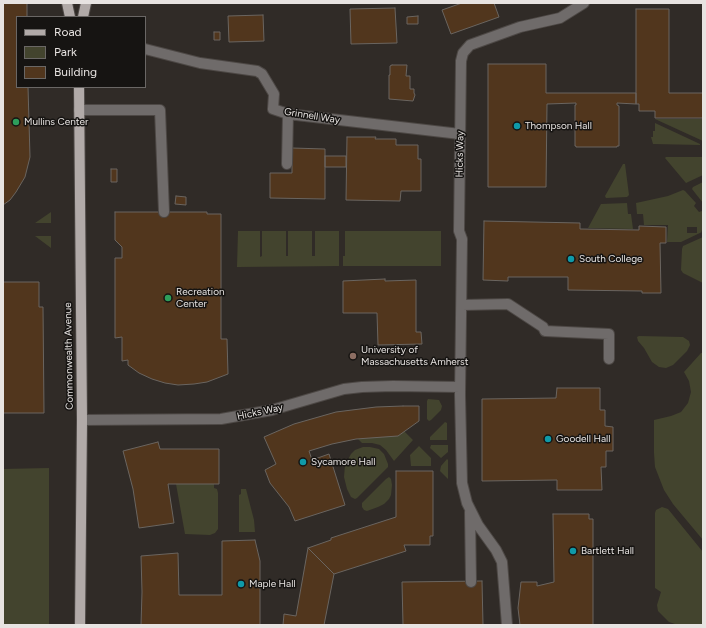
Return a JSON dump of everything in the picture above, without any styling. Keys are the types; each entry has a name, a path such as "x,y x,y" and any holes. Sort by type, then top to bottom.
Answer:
{"main road":[{"path":"67,3 70,16"},
{"path":"83,16 86,3"},
{"name":"Commonwealth Avenue","path":"79,88 82,420 80,625"}],"street":[{"name":"Hicks Way","path":"507,625 502,562 469,508 464,496 462,483 460,387 462,239 459,231 461,61 463,53 467,47 520,28 560,18 584,3"},
{"name":"Grinnell Way","path":"146,49 200,63 257,71 262,74 274,94 274,109 288,114 460,134"},
{"path":"79,110 160,110 164,212"},
{"path":"286,164 288,114"},
{"path":"462,306 508,304 542,327 545,331 609,334 609,359"},
{"name":"Hicks Way","path":"82,420 221,419 272,410 324,394 350,389 393,386 460,387"},
{"path":"469,508 471,582"}],"green space":[{"path":"655,119 703,119 703,141"},
{"path":"655,123 700,145 653,144 651,137 653,137 653,131 655,131"},
{"path":"703,157 703,175 686,183 665,158"},
{"path":"623,164 625,164 629,195 627,197 606,198 605,196"},
{"path":"703,182 703,203 692,189"},
{"path":"683,190 685,191 696,203 694,206 699,212 703,212 702,232 681,242 667,242 668,225 644,225 643,214 637,214 636,203 668,196","holes":["687,227 697,227 697,233 687,233"]},
{"path":"627,203 628,214 631,214 633,229 588,228 601,204"},
{"path":"51,212 51,223 35,223"},
{"path":"238,231 260,231 260,257 262,256 262,231 286,231 286,256 288,256 288,231 312,231 312,256 315,256 315,231 339,231 339,266 237,267"},
{"path":"345,231 441,231 441,266 343,266 343,256 345,256"},
{"path":"35,236 51,236 51,248"},
{"path":"703,237 703,283 683,273 681,270 683,246"},
{"path":"637,337 683,337 689,341 690,345 687,351 673,365 666,368 659,367 652,362 638,341"},
{"path":"701,353 703,353 703,540 673,504 664,490 655,467 654,453 654,420 681,412 688,403 691,392 689,381 684,372"},
{"path":"428,399 439,400 442,406 441,410 429,421 427,419"},
{"path":"445,422 447,423 447,440 430,440 430,437"},
{"path":"404,431 413,440 394,461 386,450 380,445 362,443 358,439"},
{"path":"431,445 448,445 448,452 441,458 430,448"},
{"path":"419,446 431,458 431,466 411,466 410,455"},
{"path":"363,447 379,449 384,454 388,467 355,499 351,497 347,489 344,477 345,465 355,450"},
{"path":"447,459 448,479 440,471 441,466"},
{"path":"49,468 49,625 3,625 3,469"},
{"path":"389,477 392,485 389,499 378,507 367,511 364,510 362,503"},
{"path":"176,484 214,484 214,488 217,489 218,493 218,529 215,533 210,535 185,534"},
{"path":"241,489 246,489 254,520 255,532 239,532 239,495 241,494"},
{"path":"662,507 668,509 703,552 703,625 678,625 669,622 658,611 657,605 661,592 655,588 655,513 656,510"}],"building":[{"name":"Mullins Center","path":"3,3 27,3 27,16 16,16 16,88 28,88 30,157 25,177 10,200 3,205"},
{"path":"462,3 494,3 499,17 451,34 442,10"},
{"path":"395,8 397,43 351,44 350,9"},
{"path":"636,9 669,9 669,93 703,93 703,118 655,118 655,111 639,111 639,104 636,104"},
{"path":"263,15 264,41 229,42 228,16"},
{"path":"418,16 418,24 407,24 407,17"},
{"path":"214,32 220,32 220,40 214,40"},
{"name":"Thompson Hall","path":"488,64 546,64 546,93 636,93 636,104 617,103 619,106 619,146 576,147 576,103 547,104 546,187 488,187"},
{"path":"407,65 406,76 410,76 410,89 414,89 415,95 413,101 389,99 389,75 390,66"},
{"path":"347,137 396,139 396,145 418,145 418,159 421,159 421,191 401,191 400,201 346,200"},
{"path":"292,148 325,149 325,199 270,198 270,173 292,173"},
{"path":"325,156 346,156 346,167 325,167"},
{"path":"111,169 117,169 117,182 111,182"},
{"path":"176,196 186,197 186,205 175,204"},
{"name":"Recreation Center","path":"115,212 207,212 207,214 221,214 221,339 227,339 228,374 207,382 178,385 152,379 139,373 128,365 128,360 122,361 122,337 115,338 115,258 122,258 122,247 115,240"},
{"name":"South College","path":"484,221 580,223 580,229 639,230 639,226 666,227 666,243 660,243 661,293 642,293 642,291 568,290 568,277 508,277 508,281 483,280"},
{"path":"385,279 385,281 416,280 416,332 421,332 422,344 378,345 377,313 343,313 343,281"},
{"path":"3,282 39,282 39,307 43,307 44,413 3,413"},
{"name":"Goodell Hall","path":"557,388 600,388 600,410 605,410 605,426 613,427 613,451 606,451 606,467 601,467 602,490 557,490 557,480 482,481 482,399 556,398"},
{"name":"Sycamore Hall","path":"419,406 419,421 398,436 356,439 309,451 312,460 329,454 345,505 295,521 289,507 270,483 265,470 276,464 264,437 294,424 336,412 376,407"},
{"path":"158,442 160,449 219,449 219,484 168,484 174,523 139,528 133,489 123,451"},
{"path":"396,471 433,471 433,536 430,536 430,545 404,545 406,551 334,574 308,548 331,540 331,538 396,517"},
{"name":"Bartlett Hall","path":"553,514 589,514 589,519 593,519 593,625 520,625 518,608 521,582 537,582 537,586 554,582"},
{"name":"Maple Hall","path":"255,540 260,561 260,625 141,625 141,556 178,553 179,595 222,595 222,541"},
{"path":"308,548 334,574 324,625 283,625 284,614 296,616"},
{"path":"482,581 483,625 403,625 402,582"}],"place":[{"name":"Mullins Center","path":"16,122"},
{"name":"Thompson Hall","path":"517,126"},
{"name":"South College","path":"571,259"},
{"name":"Recreation Center","path":"168,298"},
{"name":"University of Massachusetts Amherst","path":"353,356"},
{"name":"Goodell Hall","path":"548,439"},
{"name":"Sycamore Hall","path":"303,462"},
{"name":"Bartlett Hall","path":"573,551"},
{"name":"Maple Hall","path":"241,584"}]}
